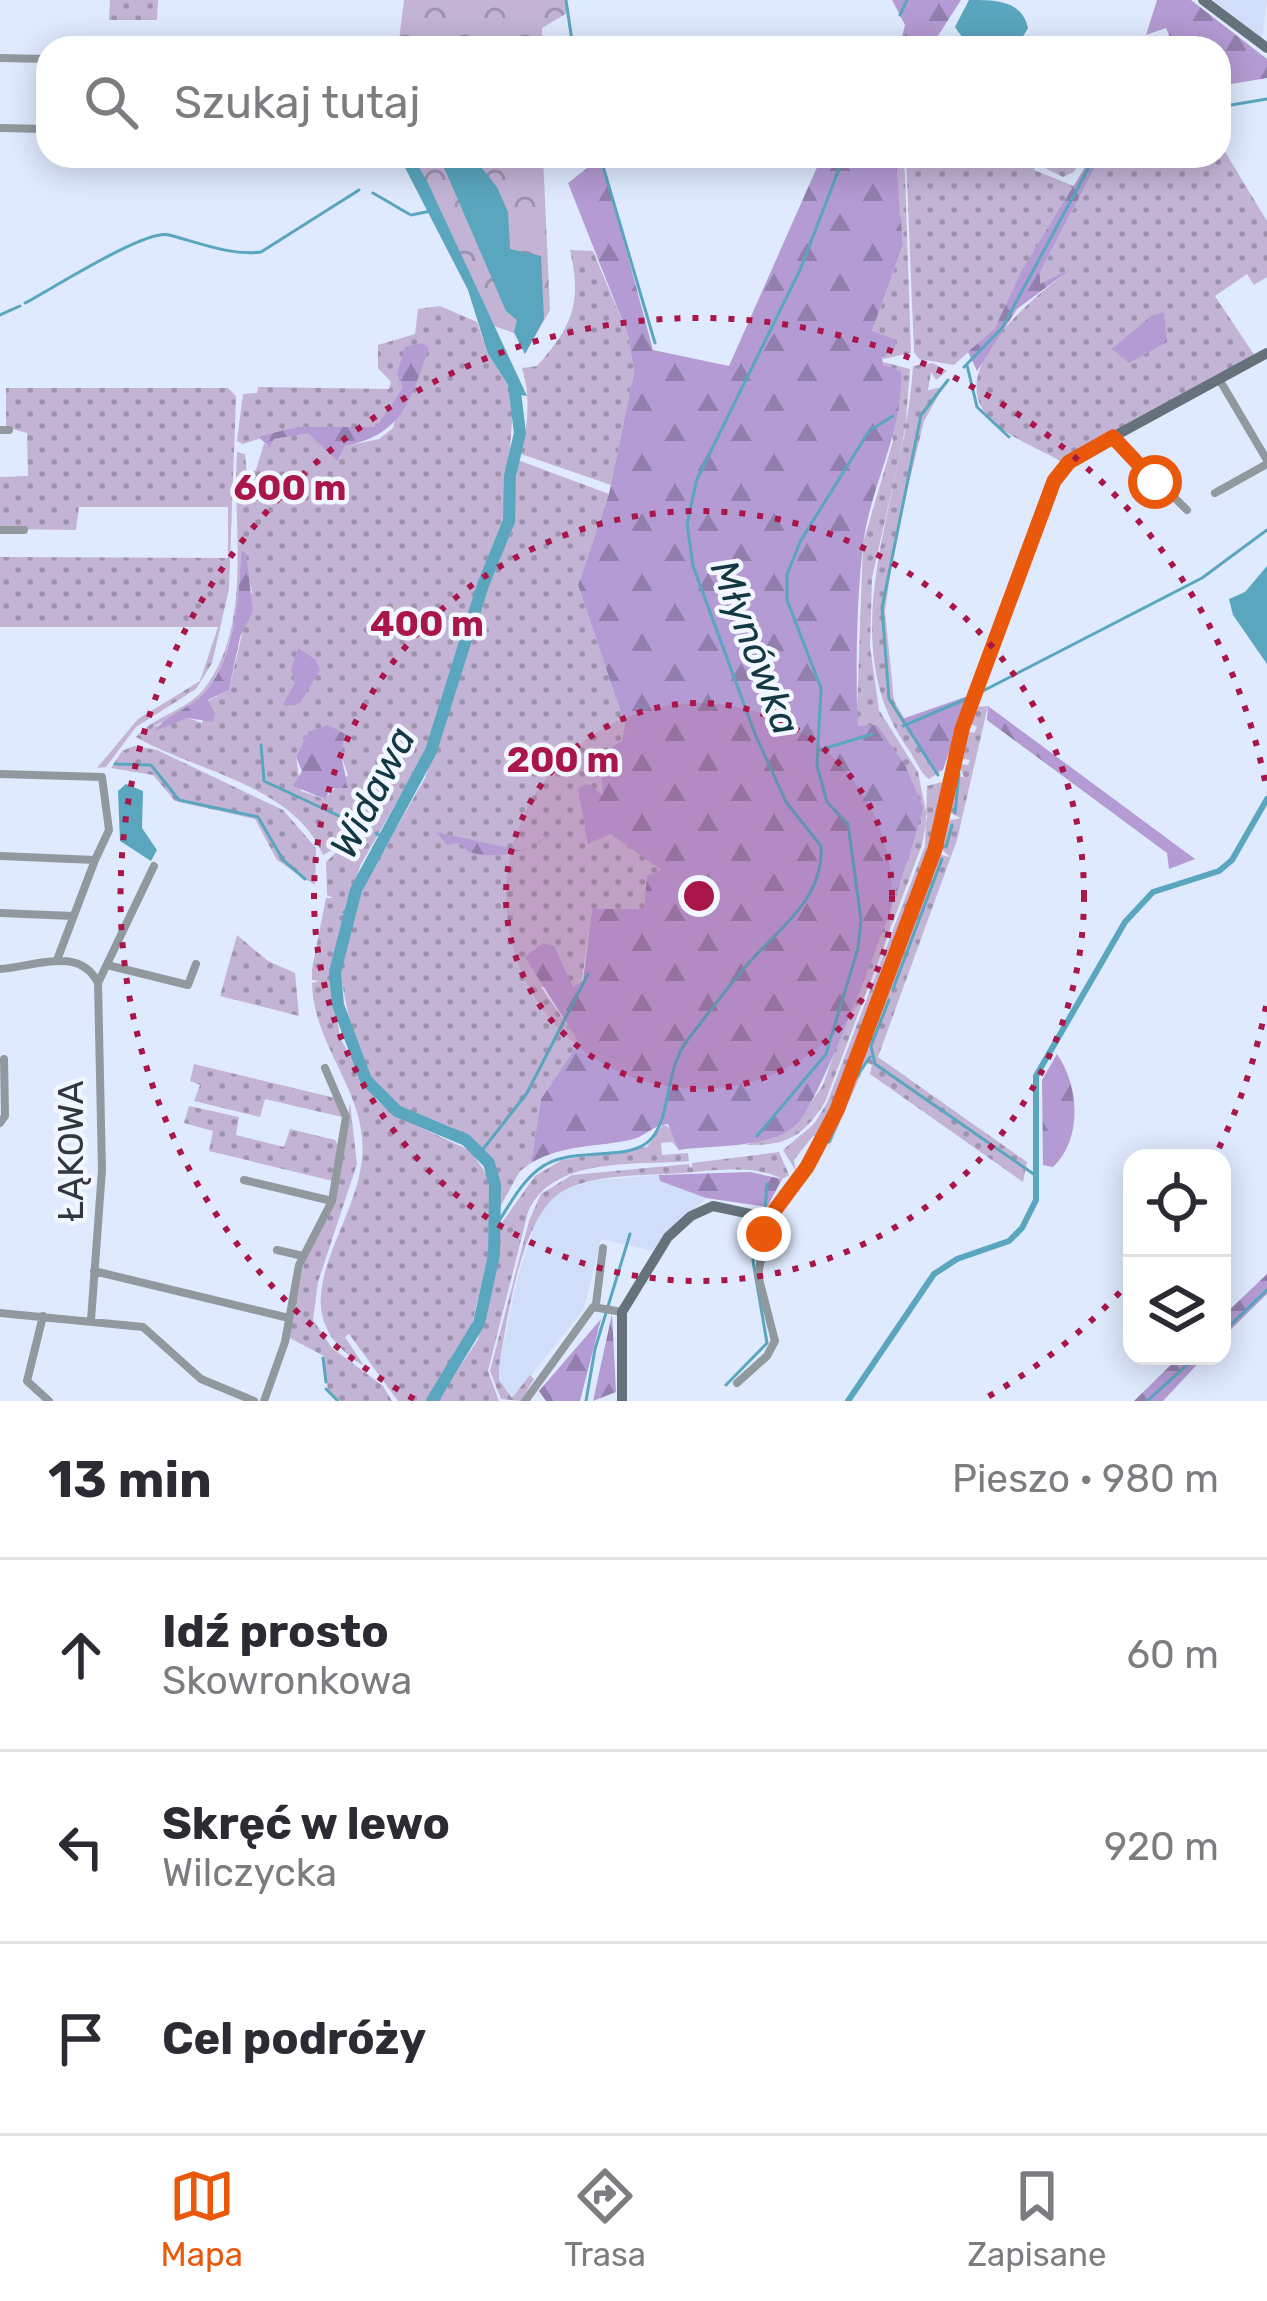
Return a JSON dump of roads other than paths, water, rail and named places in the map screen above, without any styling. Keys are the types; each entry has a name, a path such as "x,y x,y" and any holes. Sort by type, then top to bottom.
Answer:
{"street":[{"path":"1203,0 1267,48"},
{"path":"0,58 36,59"},
{"path":"0,128 36,129"},
{"path":"737,1383 775,1341 758,1275 769,1218 807,1167 837,1110 935,849 962,729 1048,496 1069,462 1267,353"},
{"path":"1215,494 1267,462 1219,379"},
{"path":"1113,437 1187,510"},
{"path":"0,530 24,530"},
{"path":"0,774 97,776 106,785 110,830 57,960"},
{"path":"0,856 95,860"},
{"path":"0,969 57,960 86,967 98,983 111,966 152,870"},
{"path":"0,913 73,916"},
{"path":"111,966 188,985 196,964"},
{"name":"ŁĄKOWA","path":"91,1320 102,1170 98,983"},
{"path":"0,1123 5,1116 4,1059"},
{"path":"264,1401 303,1256 332,1201 346,1117 325,1068"},
{"path":"244,1180 332,1201"},
{"path":"622,1401 618,1310 668,1237 691,1216 723,1206 769,1218"},
{"path":"525,1401 598,1305 603,1248"},
{"path":"277,1250 303,1256"},
{"path":"94,1271 289,1318"},
{"path":"598,1305 618,1310"},
{"path":"0,1312 149,1329 201,1379 254,1401"},
{"path":"44,1316 27,1381 49,1401"}],"water":[{"path":"969,0 1014,7 1028,28 1023,36 962,36 955,27"},
{"path":"405,168 419,168 427,181 527,396 514,394 488,354 468,290"},
{"path":"444,168 482,168 508,212 510,249 541,256 544,319 525,354 514,332 517,320 506,311"},
{"path":"1267,566 1267,664 1233,615 1229,599 1245,592"},
{"path":"126,784 143,791 142,828 157,850 151,861 120,841 118,791"}],"waterway":[{"path":"566,0 571,36"},
{"name":"Młynówka","path":"900,15 907,0"},
{"path":"1231,105 1267,99"},
{"path":"604,168 655,343"},
{"name":"Młynówka","path":"495,1227 539,1169 566,1157 629,1151 651,1139 662,1118 681,1050 739,975 796,913 815,882 821,846 786,802 755,734 693,566 687,524 697,479 800,270 839,168"},
{"path":"964,367 1002,328 1089,168"},
{"path":"25,303 120,250 157,236 261,252 359,190"},
{"path":"373,193 409,214"},
{"path":"411,215 431,211"},
{"path":"0,315 20,306"},
{"path":"967,365 977,407 1009,437"},
{"path":"938,775 889,699 882,608 921,415 948,380"},
{"name":"Widawa","path":"432,1401 479,1323 494,1255 495,1185 489,1163 466,1140 397,1111 366,1080 338,1005 335,972 356,890 431,751 483,585 509,521 510,476 520,433 514,384"},
{"path":"757,1136 826,1054 858,948 861,920 848,824 827,802 817,766 821,688 787,600 787,574 801,540 869,431 893,416"},
{"path":"979,693 1202,578 1267,530"},
{"path":"903,726 966,699"},
{"path":"817,751 872,734"},
{"path":"261,745 264,781 367,829"},
{"path":"115,764 151,765 179,800 258,817 283,860 305,879"},
{"path":"955,813 959,773"},
{"path":"848,1401 934,1274 957,1259 1009,1241 1022,1228 1036,1200 1036,1076 1125,922 1153,892 1219,871 1232,860 1267,799"},
{"path":"946,847 952,825"},
{"path":"376,833 382,837"},
{"path":"893,989 942,859"},
{"name":"Widawa","path":"344,912 350,916"},
{"path":"480,1153 527,1093 588,974"},
{"path":"889,1000 871,1046 875,1064 1035,1175"},
{"path":"855,1079 870,1057"},
{"path":"829,1142 852,1088"},
{"path":"765,1211 767,1184"},
{"path":"726,1385 767,1343 753,1261 761,1221"},
{"name":"Młynówka","path":"586,1401 595,1349 630,1234"},
{"path":"1231,1324 1267,1290"},
{"path":"323,1358 326,1382"},
{"path":"1147,1401 1187,1365"},
{"path":"326,1389 338,1401"}]}
